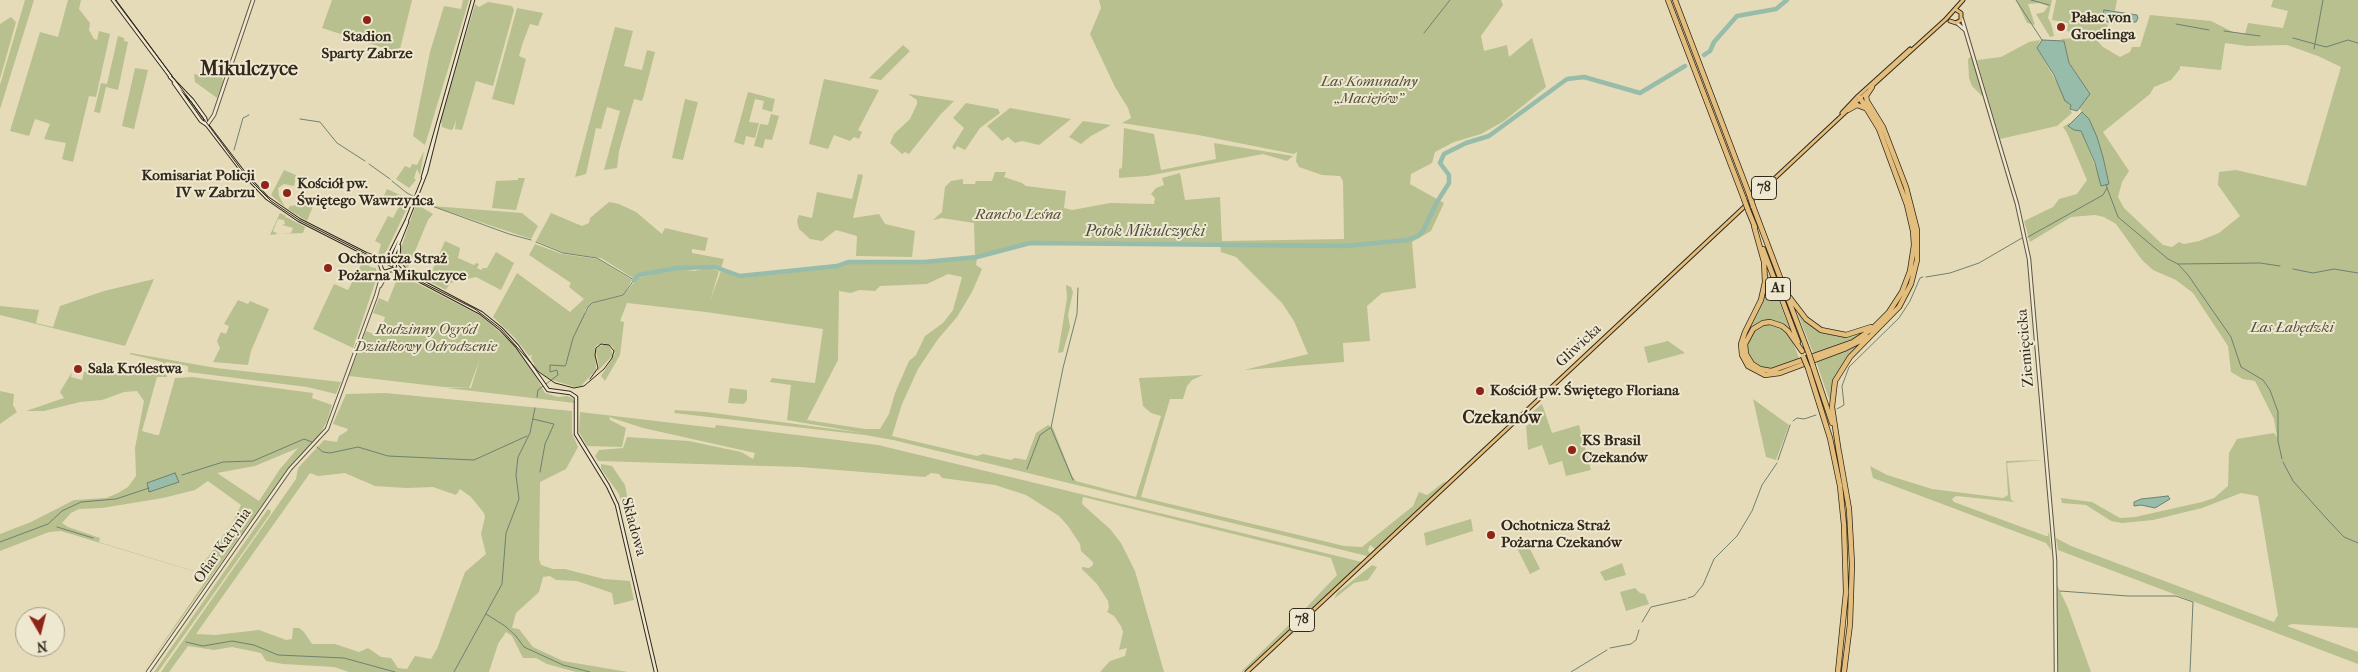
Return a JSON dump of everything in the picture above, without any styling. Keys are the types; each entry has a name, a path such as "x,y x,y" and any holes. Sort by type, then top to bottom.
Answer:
{"highway":[{"name":"A1","path":"1668,0 1810,367 1840,453 1848,503 1852,555 1852,603 1844,672"},
{"name":"A1","path":"1675,0 1782,282 1805,354"},
{"path":"1868,108 1866,97 1872,87"},
{"path":"1840,453 1832,407 1835,381 1850,358 1882,323 1896,303 1906,282 1912,260 1913,231 1907,205 1881,134 1868,108 1859,97"},
{"path":"1848,110 1859,105 1868,108"},
{"path":"1754,226 1764,262 1765,282 1762,300 1742,338 1741,350 1745,361 1753,370 1765,374 1786,371 1854,345 1882,323"},
{"path":"1782,282 1799,313 1821,330 1838,334 1854,334 1882,323"},
{"path":"1805,354 1788,331 1782,326 1770,322 1752,329 1745,344 1746,354 1752,364 1760,369 1771,371 1853,342 1882,323"},
{"name":"A1","path":"1810,367 1830,438 1843,509 1846,592 1838,672"}],"main road":[{"path":"113,0 201,120 207,125 248,179 271,201 296,218 366,254 383,260"},
{"path":"207,125 214,115 253,0"},
{"path":"408,273 395,266 393,260 423,177 473,0"},
{"name":"78","path":"1859,97 1921,40 1949,18 1950,12 1955,10 1963,1"},
{"name":"78","path":"1961,19 1960,12 1963,1"},
{"path":"1955,10 1960,12"},
{"path":"1949,18 1965,30"},
{"path":"1957,23 1961,19"},
{"name":"Ziemięcicka","path":"1961,19 2020,217 2030,266 2055,560 2056,672"},
{"name":"78","path":"1859,97 1921,40"},
{"name":"Gliwicka","path":"1838,118 1859,97"},
{"name":"Gliwicka","path":"1247,672 1859,97"},
{"path":"380,264 388,258 407,220"},
{"path":"400,243 398,262 411,276"},
{"path":"366,254 380,264 382,270 378,290"},
{"path":"388,258 393,260"},
{"path":"378,290 387,273 393,270 395,266"},
{"path":"382,270 387,273"},
{"path":"393,270 411,276"},
{"name":"Składowa","path":"411,276 469,305 494,322 520,350 546,388 551,392 568,393 576,396 578,400 576,434 608,486 617,505 656,672"},
{"name":"Ofiar Katynia","path":"148,672 290,469 321,436 331,419 378,290"}],"green space":[{"path":"25,0 34,0 0,109 0,85"},
{"path":"68,0 81,0 79,9 90,23 89,30 94,39 97,40 99,31 110,34 96,97 89,96 73,162 62,159 66,143 44,139 50,124 35,119 29,136 10,131 40,32 58,37"},
{"name":"Stadion Sparty Zabrze","path":"332,0 412,0 399,53 322,28"},
{"path":"463,0 469,0 425,145 413,136 430,52 444,6 461,9"},
{"name":"Las Komunalny „Maciejów”","path":"1099,0 1501,0 1503,5 1481,36 1484,51 1507,45 1509,57 1532,38 1546,87 1504,121 1481,134 1454,142 1435,152 1432,163 1411,174 1410,184 1444,203 1431,231 1412,242 1416,288 1382,293 1367,306 1370,341 1343,343 1344,362 1244,370 1308,354 1294,321 1282,303 1236,257 1221,252 1220,244 1031,242 975,257 974,223 942,218 933,220 942,212 945,187 951,181 963,179 963,184 975,184 976,181 992,181 995,172 1006,172 1004,177 1026,186 1066,191 1064,208 1072,210 1110,203 1154,204 1155,198 1151,194 1156,188 1164,185 1162,178 1180,173 1185,200 1220,197 1222,241 1344,239 1343,181 1340,176 1322,175 1299,167 1296,161 1297,152 1294,154 1198,135 1122,123 1131,118 1128,108 1115,87 1090,34 1101,8"},
{"path":"2016,0 2052,0 2048,18 2054,36 2050,37 2036,14 2044,12 2048,6 2040,3 2028,4 2035,25 2027,23"},
{"path":"2056,0 2117,0 2115,11 2104,10 2101,13 2100,22 2108,25 2104,33 2080,37 2071,36 2072,32 2067,31 2068,23 2052,20"},
{"name":"Las Łabędzki","path":"2273,0 2358,0 2358,628 2292,624 2287,626 2358,652 2358,664 2058,550 2056,538 2071,546 2274,622 2278,615 2258,496 2241,493 2202,508 2153,520 2122,523 2111,521 2086,505 2062,503 2061,498 2092,502 2120,518 2135,517 2202,502 2214,498 2228,486 2229,453 2237,439 2274,433 2277,437 2274,419 2255,381 2243,379 2231,372 2228,346 2193,293 2176,280 2153,270 2142,260 2116,224 2104,217 2095,215 2071,217 2030,242 2024,221 2053,207 2059,199 2077,194 2087,180 2063,127 2069,123 2074,130 2081,131 2101,181 2109,182 2103,157 2089,119 2080,109 2077,111 2090,94 2069,63 2064,41 2060,39 2094,37 2103,47 2120,57 2130,52 2132,47 2140,47 2150,15 2211,21 2235,33 2245,34 2248,23 2283,28 2288,11 2271,7","holes":["2225,43 2247,46 2287,45 2318,56 2341,67 2306,186 2236,170 2219,172 2218,185 2240,216 2219,233 2199,241 2184,244 2179,242 2172,247 2163,245 2124,208 2118,197 2122,182 2129,171 2103,132 2150,94 2154,87 2171,80 2180,69 2180,66 2221,70"]},
{"path":"488,2 512,6 514,10 493,86 476,81 462,130 455,129 456,120 451,130 442,127 441,120 475,4 479,7"},
{"path":"517,8 543,13 538,26 530,24 522,45 519,56 526,59 514,105 492,99"},
{"path":"11,17 16,22 0,79 0,24"},
{"path":"615,27 633,31 624,66 642,70 647,50 655,52 644,95 642,101 634,99 619,151 617,168 604,170 620,111 607,107 601,129 596,128 586,174 575,177"},
{"path":"118,36 128,42 118,90 106,87 100,113 94,112 101,83 107,84"},
{"path":"2040,40 2037,48 2069,104 2072,105 2070,109 2072,113 2057,126 2000,139 1977,60 2001,57 2029,42"},
{"path":"903,45 910,51 881,80 869,78"},
{"path":"1972,56 1984,96 1972,86 1969,78 1968,59"},
{"path":"135,68 148,70 134,129 122,126"},
{"path":"209,71 214,76 222,77 223,82 217,98 195,82 194,74 207,77"},
{"path":"824,79 879,90 858,130 862,132 859,139 854,137 850,141 834,135 828,149 809,144"},
{"path":"748,92 775,99 772,112 762,109 764,101 755,99 749,122 759,123 755,138 746,136 744,145 734,142"},
{"path":"908,94 954,101 940,115 909,154 905,152 902,154 890,143 894,134 910,119 917,104 917,100"},
{"path":"685,99 698,102 683,160 672,158"},
{"path":"966,103 998,109 1000,113 980,128 965,150 957,146 955,150 952,147 964,128 953,118"},
{"path":"1010,108 1071,119 1039,145 1022,141 1015,143 1008,137 1002,141 987,126"},
{"path":"771,114 779,116 772,140 765,139 763,148 754,146 760,124 768,125"},
{"path":"1083,121 1111,125 1081,144 1069,137"},
{"path":"1124,128 1154,134 1161,170 1216,159 1214,143 1293,156 1287,161 1263,154 1147,176 1119,178 1119,169 1122,168"},
{"path":"424,151 420,175 417,169 414,178 416,180 409,188 396,179 405,166 410,168 412,164 417,165"},
{"path":"284,170 296,175 294,186 284,184 278,188 279,196 285,207 271,195"},
{"path":"858,174 863,175 853,218 879,214 885,224 915,231 912,257 856,256 857,236 836,230 822,241 810,239 799,229 797,221 799,215 812,218 817,192 852,199"},
{"path":"518,178 525,178 516,210 492,208 496,181 518,180"},
{"path":"387,189 411,200 387,250 384,254 378,255 381,244 375,241 388,216 393,218 399,207 395,202 392,207 381,202"},
{"path":"303,195 315,201 307,221 288,209 290,206 299,205"},
{"path":"609,202 619,204 636,212 662,234 665,228 708,238 705,251 692,249 692,253 724,259 721,268 712,266 694,269 676,267 640,274 633,278 601,258 565,253 536,241 551,213 582,226 589,223 590,218"},
{"path":"416,204 433,214 428,220 408,268 403,265 399,254"},
{"path":"432,206 522,213 538,226 531,239"},
{"path":"280,213 286,216 285,219 286,217 305,227 303,233 279,234 291,233 293,228 282,225 285,224 284,220 278,219 273,231 278,234 270,235"},
{"path":"445,241 460,248 458,258 474,265 476,263 479,264 477,268 481,270 487,268 496,252 514,263 501,290 476,277 450,283 446,290 428,281"},
{"path":"535,244 562,254 598,259 632,280 624,294 638,278 675,269 695,271 708,268 719,271 710,301 721,271 743,277 835,267 849,263 924,262 977,258 976,265 982,269 972,292 957,317 938,339 918,369 902,404 892,436 977,456 983,454 1011,460 1015,458 1026,460 1036,433 1048,425 1053,428 1072,476 1076,481 1136,497 1161,416 1151,413 1143,406 1139,378 1203,375 1192,380 1187,386 1183,399 1170,399 1141,497 1344,546 1362,547 1413,506 1419,492 1427,495 1444,482 1447,482 1375,549 1370,545 1368,550 1370,554 1367,556 893,440 865,435 674,413 675,410 706,412 863,433 787,420 791,385 770,382 772,378 815,383 823,329 627,303 620,321 624,322 620,355 605,381 601,376 615,354 613,347 604,343 597,345 595,349 596,370 581,386 575,387 549,379 536,368 531,358 532,355 529,356 514,337 493,317 517,273 570,312 584,299 569,287 571,283 529,255","holes":["948,274 962,277 953,310 943,323 925,336 916,355 909,361 895,393 889,414 880,429 865,429 807,420 838,360 839,291 851,293 859,290 875,291 880,286 927,284","624,294 594,303 590,305 592,303"]},
{"name":"Rodzinny Ogród Działkowy Odrodzenie","path":"365,257 370,267 376,268 377,277 353,348 313,329 334,284 348,290"},
{"path":"1767,271 1791,332 1785,327 1761,322 1748,332 1744,349 1755,368 1776,371 1790,367 1782,371 1765,373 1758,371 1748,363 1742,347 1746,332 1763,298"},
{"name":"Rodzinny Ogród Działkowy Odrodzenie","path":"399,274 481,316 511,342 526,359 545,393 558,397 567,396 572,398 575,403 447,388 469,388 349,376 366,331 379,336 385,317 373,313 379,298 388,302","holes":["480,359 471,388 469,388"]},
{"path":"154,279 125,346 0,315 0,306 39,310 36,323 53,327 60,306 104,291"},
{"path":"1066,285 1071,287 1073,292 1068,315 1070,327 1063,352 1058,353 1067,298"},
{"path":"238,300 248,304 250,301 269,309 251,351 248,365 213,362 220,348 217,341 221,332 226,334 229,326 224,324"},
{"path":"1797,312 1810,325 1829,334 1845,336 1867,331 1847,343 1814,355"},
{"path":"1768,324 1778,326 1790,336 1800,360 1772,369 1763,368 1753,363 1748,355 1747,343 1751,333 1761,326"},
{"path":"1866,340 1847,359 1838,372 1832,387 1830,402 1816,361"},
{"path":"1668,341 1685,353 1648,363 1644,347"},
{"path":"605,344 610,347 613,355 597,372 599,366 596,351 598,347"},
{"path":"129,354 216,368 341,382 336,394 307,387 188,372 188,366 166,362 165,365 159,361"},
{"path":"72,372 71,377 82,380 84,372 166,372 167,377 157,377 142,431 156,435 159,435 175,378 192,377 313,393 312,398 332,405 320,434 290,466 143,672 209,576 61,531 49,532 0,551 0,534 31,522 74,500 106,498 118,493 128,487 136,476 135,448 144,401 137,391 124,392 102,400 80,402 44,411 26,411 64,398 60,392","holes":["298,448 280,469 259,501 217,473 255,466","208,481 241,505 233,522 197,572 99,542 100,538 68,527 62,523 71,513 79,509 102,508 163,498 195,490"]},
{"path":"730,388 747,390 747,400 744,404 728,403"},
{"path":"0,391 14,394 13,405 17,412 0,424"},
{"path":"385,393 572,411 572,433 578,447 566,469 540,482 539,559 541,565 553,569 565,569 604,579 630,581 634,600 614,605 612,593 577,581 556,580 550,576 543,577 539,592 516,613 512,628 519,629 533,647 563,661 628,672 576,672 547,664 536,658 523,658 512,636 506,632 498,644 489,672 349,672 334,667 266,661 261,653 232,647 214,650 188,646 169,672 161,672 296,479 298,468 324,440 337,442 339,436 347,431 348,429 333,424 346,394","holes":["310,473 318,476 345,473 375,486 433,487 456,495 460,489 471,497 484,513 485,517 481,534 486,554 465,572 437,649 431,659 415,656 407,669 398,668 391,658 381,657 368,648 359,652 335,644 312,644 299,628 293,628 292,639 286,640 259,630 215,635 196,634"]},
{"path":"1753,399 1789,425 1776,460 1766,457"},
{"path":"1542,404 1552,433 1579,425 1591,470 1566,476 1562,461 1549,465 1542,445 1528,450 1526,426 1537,420 1531,413"},
{"path":"580,412 715,428 716,425 878,445 1362,562 1241,672 1337,575 1331,558 1083,497 1082,504 1110,529 1121,543 1135,571 1164,672 1100,672 1110,661 1125,656 1127,648 1119,650 1123,632 1121,626 1114,616 1107,612 1109,608 1108,601 1097,584 1082,569 1082,567 1089,568 1093,565 1093,562 1081,551 1080,544 1068,526 1059,516 1026,495 995,485 942,478 939,474 931,473 925,477 800,467 598,461 595,456 599,450 623,448 627,437 689,441 741,452 753,459 755,453 643,428 609,417 610,420 626,428 622,447 587,446 579,432"},
{"path":"2044,460 2007,463 2011,500 2015,502 1956,496 1952,499 1954,502 2046,536 2048,536 2049,531 2051,550 2046,543 1873,478 1870,466 1887,475 1932,489 2003,498 2008,495 2006,461"},
{"path":"601,464 612,466 625,485 635,538 632,535 631,540 619,494 601,469"},
{"path":"268,509 271,511 270,514 158,672 154,672"},
{"path":"1471,519 1473,531 1426,546 1424,533"},
{"path":"1527,543 1540,569 1530,574 1517,548 1519,544"},
{"path":"1622,563 1626,575 1605,581 1600,572"},
{"path":"1372,565 1377,567 1368,580 1354,583 1334,599 1337,593"},
{"path":"2057,585 2068,608 2091,672 2058,672"},
{"path":"1635,588 1640,593 1645,594 1649,604 1626,611 1620,592"}],"shaded area":[{"path":"2104,10 2137,15 2138,18 2136,22 2107,22 2101,17"},
{"path":"2042,40 2064,41 2069,63 2090,94 2077,111 2070,109 2071,105 2065,101 2054,75 2037,48"},
{"path":"2082,112 2089,119 2097,137 2109,184 2101,186 2095,163 2081,131 2074,130 2068,126"},
{"path":"175,473 179,482 149,492 147,483"},
{"path":"2168,496 2170,499 2155,508 2141,505 2134,506 2134,502 2141,499"}],"waterway":[{"path":"1424,33 1450,0"},
{"name":"Potok Mikulczycki","path":"1704,55 1710,51 1714,42 1737,16 1776,9 1787,0"},
{"path":"2016,0 2042,40"},
{"path":"2031,0 2049,5"},
{"path":"2314,49 2323,0"},
{"path":"2176,24 2209,30"},
{"path":"2224,31 2260,36"},
{"path":"2293,38 2326,47 2348,40 2358,43"},
{"name":"Potok Mikulczycki","path":"634,280 639,275 677,268 715,267 740,276 837,266 848,262 924,262 977,257 1030,243 1346,246 1407,240 1418,236 1423,231 1437,202 1449,183 1449,175 1440,163 1444,154 1466,143 1489,136 1567,79 1584,77 1640,93 1685,66"},
{"path":"234,150 243,118 249,115"},
{"path":"300,119 320,122 337,143 365,161"},
{"path":"369,164 390,179"},
{"path":"392,181 407,193 432,206 531,240"},
{"path":"2106,185 2118,217 2168,259 2178,264 2188,275 2231,337 2241,367 2263,380 2270,390 2278,412 2278,441 2282,459"},
{"path":"2028,237 2103,195 2107,188"},
{"path":"1926,277 1950,273 1979,263 2022,238"},
{"name":"Potok Mikulczycki","path":"536,242 563,253 597,258 634,280 623,295 592,303 588,307 573,338 565,366 550,365 550,372 557,370 558,375 538,390 537,397"},
{"path":"2178,264 2260,263 2280,266"},
{"path":"2293,269 2313,273 2334,269 2358,273"},
{"path":"1837,409 1844,405 1842,386 1849,367 1899,318 1910,301 1920,278 1923,277"},
{"path":"1073,480 1051,428 1063,368 1077,314 1078,288"},
{"name":"Potok Mikulczycki","path":"454,672 502,584 506,533 519,499 516,475 518,457 530,433 535,408"},
{"path":"1793,421 1797,418 1804,419 1816,415"},
{"path":"533,419 554,424 545,444 540,472"},
{"path":"1778,460 1790,425"},
{"path":"1027,469 1040,435 1050,428"},
{"path":"317,447 323,452 330,453 358,447 388,456 474,460 527,436"},
{"path":"182,475 223,462 253,461 304,439 312,442"},
{"path":"2283,462 2293,481 2327,519 2344,537 2358,543"},
{"path":"1688,598 1694,596 1703,585 1714,559 1737,536 1752,511 1762,485 1777,463"},
{"path":"0,542 48,524 62,511 81,502 116,499 149,488"},
{"path":"57,527 93,538"},
{"path":"2060,591 2128,596 2176,596 2193,602 2190,672"},
{"path":"1642,622 1651,607 1686,599"},
{"path":"486,614 505,626 524,647 563,665 590,672"},
{"path":"1610,648 1631,644 1636,640 1639,630"},
{"path":"186,642 203,646 232,641 254,645 278,655 344,658 395,672"},
{"path":"1571,672 1607,650"}],"tram line":[{"path":"116,0 246,176 271,201 299,220 475,309 501,329 539,372 555,383 574,388 584,386 604,369 612,358 614,351 609,345 601,344 596,348 595,355 598,368 590,379"}],"place":[{"name":"Stadion Sparty Zabrze","path":"367,20"},
{"name":"Pałac von Groelinga","path":"2061,27"},
{"name":"Komisariat Policji IV w Zabrzu","path":"265,185"},
{"name":"Kościół pw. Świętego Wawrzyńca","path":"287,193"},
{"name":"Ochotnicza Straż Pożarna Mikulczyce","path":"328,268"},
{"name":"Sala Królestwa","path":"78,369"},
{"name":"Kościół pw. Świętego Floriana","path":"1480,391"},
{"name":"KS Brasil Czekanów","path":"1572,450"},
{"name":"Ochotnicza Straż Pożarna Czekanów","path":"1491,535"}],"district":[{"name":"Mikulczyce","path":"249,70"},
{"name":"Czekanów","path":"1502,419"}],"park label":[{"name":"Rancho Leśna","path":"1018,215"}]}
